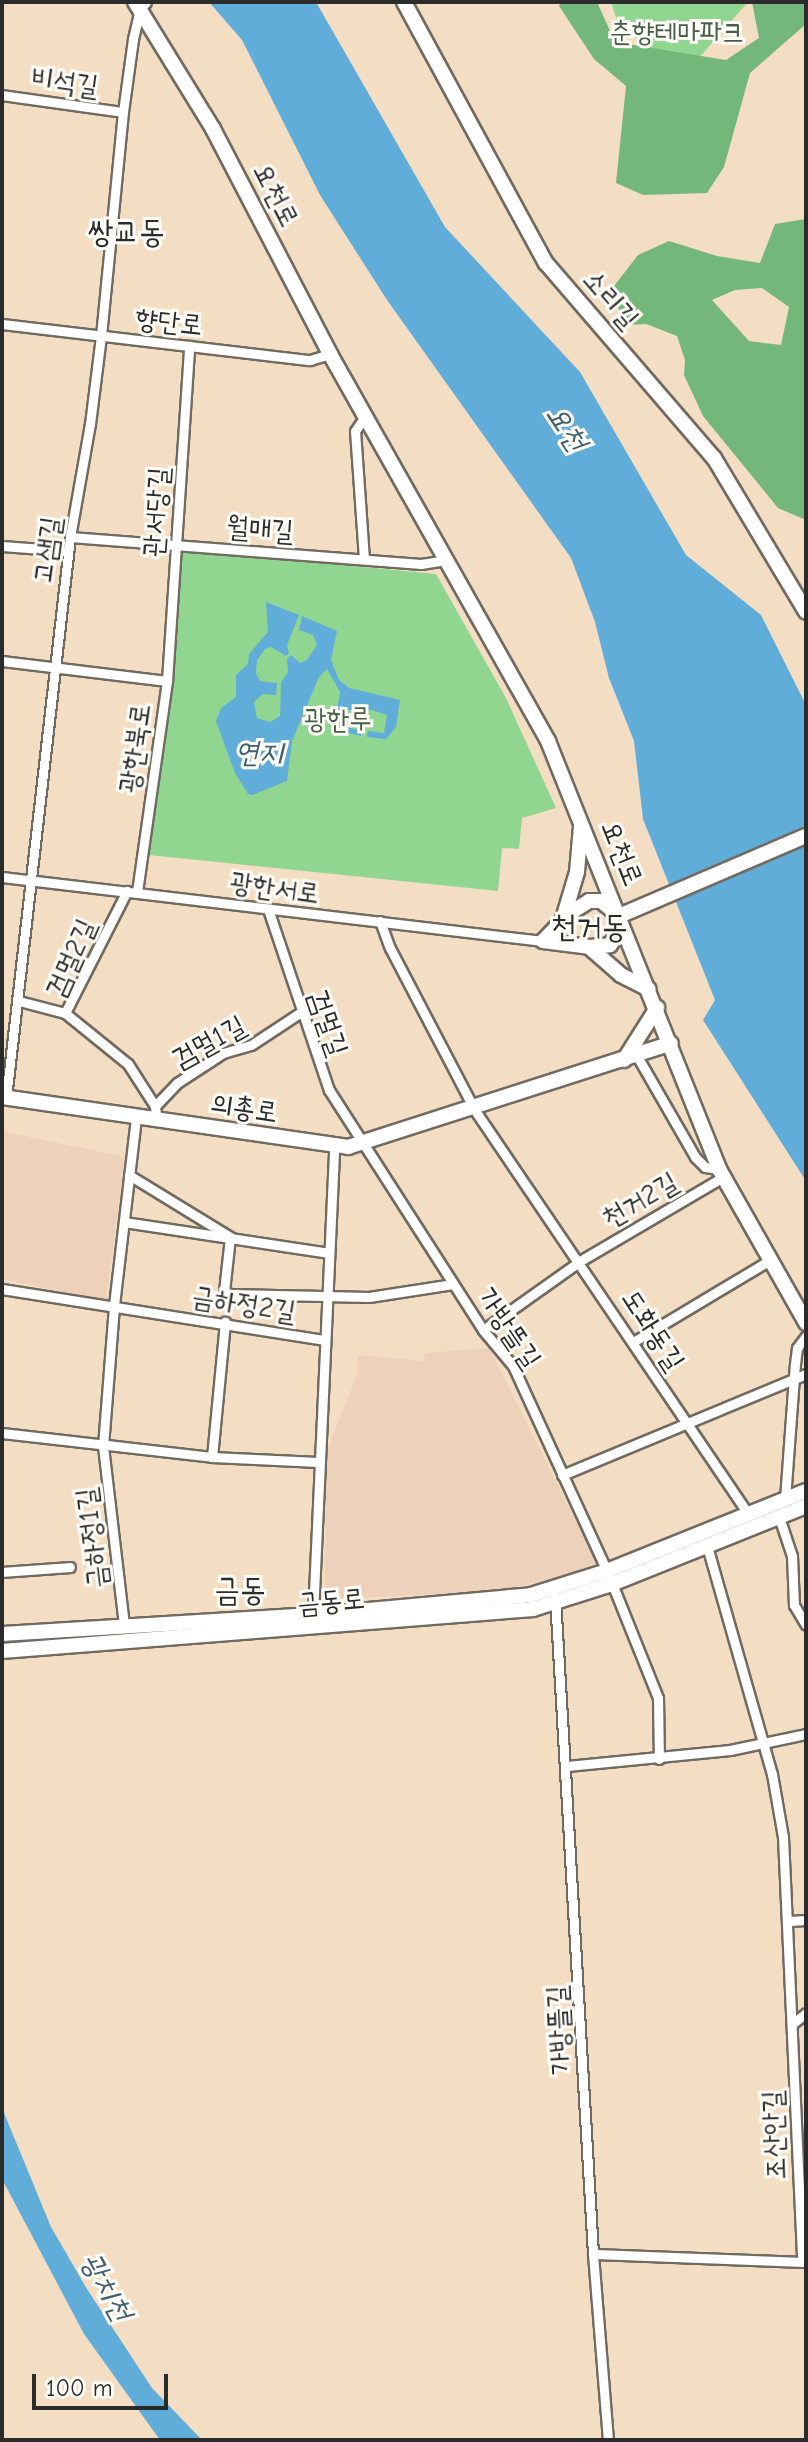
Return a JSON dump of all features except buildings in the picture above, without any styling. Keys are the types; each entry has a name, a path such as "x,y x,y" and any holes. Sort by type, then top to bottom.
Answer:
{"street":[{"name":"소리길","path":"404,2 546,263 714,458 806,612"},
{"name":"고샘길","path":"4,1098 19,1001 68,551 90,424 123,112 141,4"},
{"name":"요천로","path":"141,4 213,129 330,354 548,741 721,1173 806,1323"},
{"name":"비석길","path":"2,95 123,112"},
{"name":"향단로","path":"2,324 310,360 330,354"},
{"name":"관서당길","path":"167,681 189,346"},
{"path":"364,559 355,431 366,415"},
{"name":"월매길","path":"70,537 421,564 446,560"},
{"path":"2,546 68,551"},
{"name":"광한북로","path":"2,661 167,681 132,892"},
{"path":"563,919 577,872 581,822"},
{"path":"619,916 806,836"},
{"name":"광한서로","path":"2,877 543,941"},
{"name":"검멀2길","path":"132,892 65,1013 128,1064 156,1114"},
{"path":"543,941 563,919 584,903 594,900 619,916"},
{"name":"검멀길","path":"268,909 329,1090 364,1143"},
{"path":"543,941 589,947 610,945 619,916"},
{"path":"380,921 390,948 474,1109"},
{"path":"589,947 621,975 649,989"},
{"path":"19,1001 65,1013"},
{"path":"657,1008 630,1058 695,1157 705,1167 721,1173"},
{"name":"검멀1길","path":"156,1114 177,1083 223,1053 251,1045 301,1012"},
{"name":"의총로","path":"4,1098 136,1119 156,1114 334,1147 364,1143 671,1043"},
{"name":"도화동길","path":"474,1109 580,1261 749,1515"},
{"path":"114,1305 136,1119"},
{"name":"가방뜰길","path":"364,1143 483,1330 513,1366 610,1578"},
{"name":"금하정2길","path":"2,1289 325,1340 334,1147"},
{"name":"천거2길","path":"580,1261 721,1173"},
{"path":"129,1175 230,1237"},
{"path":"124,1222 328,1253"},
{"name":"금하정2길","path":"230,1237 224,1291 326,1298"},
{"path":"633,1342 770,1260"},
{"path":"483,1330 580,1261"},
{"name":"가방뜰길","path":"326,1298 369,1297 453,1284"},
{"name":"금하정1길","path":"114,1305 103,1446 124,1625"},
{"path":"212,1457 225,1322"},
{"path":"785,1499 793,1379 797,1348 806,1336"},
{"path":"313,1615 325,1340"},
{"path":"562,1475 806,1374"},
{"name":"금하정1길","path":"2,1433 212,1457 318,1462"},
{"name":"금동로","path":"610,1578 806,1491"},
{"name":"금동로","path":"2,1651 503,1613 707,1546 806,1506"},
{"path":"779,1517 792,1556 794,1605 806,1625"},
{"path":"707,1546 764,1743 783,1837 792,2024"},
{"name":"금하정1길","path":"2,1572 70,1567"},
{"path":"610,1578 658,1698 659,1759"},
{"name":"가방뜰길","path":"555,1596 593,2254 608,2440"},
{"name":"금동로","path":"2,1634 555,1596"},
{"path":"567,1766 659,1759 806,1734"},
{"path":"789,1921 806,1920"},
{"path":"792,2024 806,2013"},
{"name":"조산안길","path":"792,2024 804,2262"},
{"path":"794,2089 806,2096"},
{"path":"593,2254 804,2262"}],"shaded area":[{"path":"2,1131 125,1157 106,1301 2,1279"},
{"path":"489,1348 597,1563 565,1576 504,1590 325,1600 326,1453 358,1372 358,1355 424,1361 425,1353"}],"green space":[{"path":"561,2 597,2 615,42 726,60 759,38 752,2 806,2 806,24 750,73 724,167 707,193 643,195 616,183 626,86 594,59 559,6"},
{"name":"춘향테마파크","path":"611,2 748,2 684,75 618,24"},
{"path":"806,219 806,520 778,508 703,416 684,375 685,360 677,336 646,324 625,325 611,290 638,255 669,241 717,256 760,263 775,224","holes":["762,288 789,307 781,345 749,341 712,300 735,290"]},
{"name":"광한루","path":"186,550 436,574 506,698 556,808 522,818 519,849 502,848 498,891 149,855 173,681 182,554"}],"water":[{"name":"요천","path":"209,2 316,2 445,227 580,372 686,555 761,615 806,705 806,1181 703,1020 715,1000 643,819 634,741 609,678 595,622 571,558 387,300 320,195 242,40"},
{"name":"연지","path":"266,602 299,615 287,645 289,653 286,656 271,647 265,649 257,660 256,673 260,681 277,683 276,695 263,694 254,702 257,718 270,722 280,716 281,682 288,672 287,659 291,655 300,663 307,660 317,645 313,635 299,630 302,616 337,631 331,660 339,680 349,688 400,700 396,727 386,739 367,737 368,731 384,733 387,715 372,710 347,710 345,727 361,730 361,736 340,731 336,717 340,692 327,669 319,677 292,741 287,781 252,795 248,794 235,773 216,721 221,708 236,697 236,675 248,664 249,654 268,632"},
{"path":"2,2108 51,2227 87,2289 152,2388 202,2440 160,2440 84,2334 2,2179"}],"district":[{"name":"쌍교동","path":"126,232"},
{"name":"천거동","path":"589,927"},
{"name":"금동","path":"240,1590"}],"water label":[{"name":"광치천","path":"106,2287"}]}
